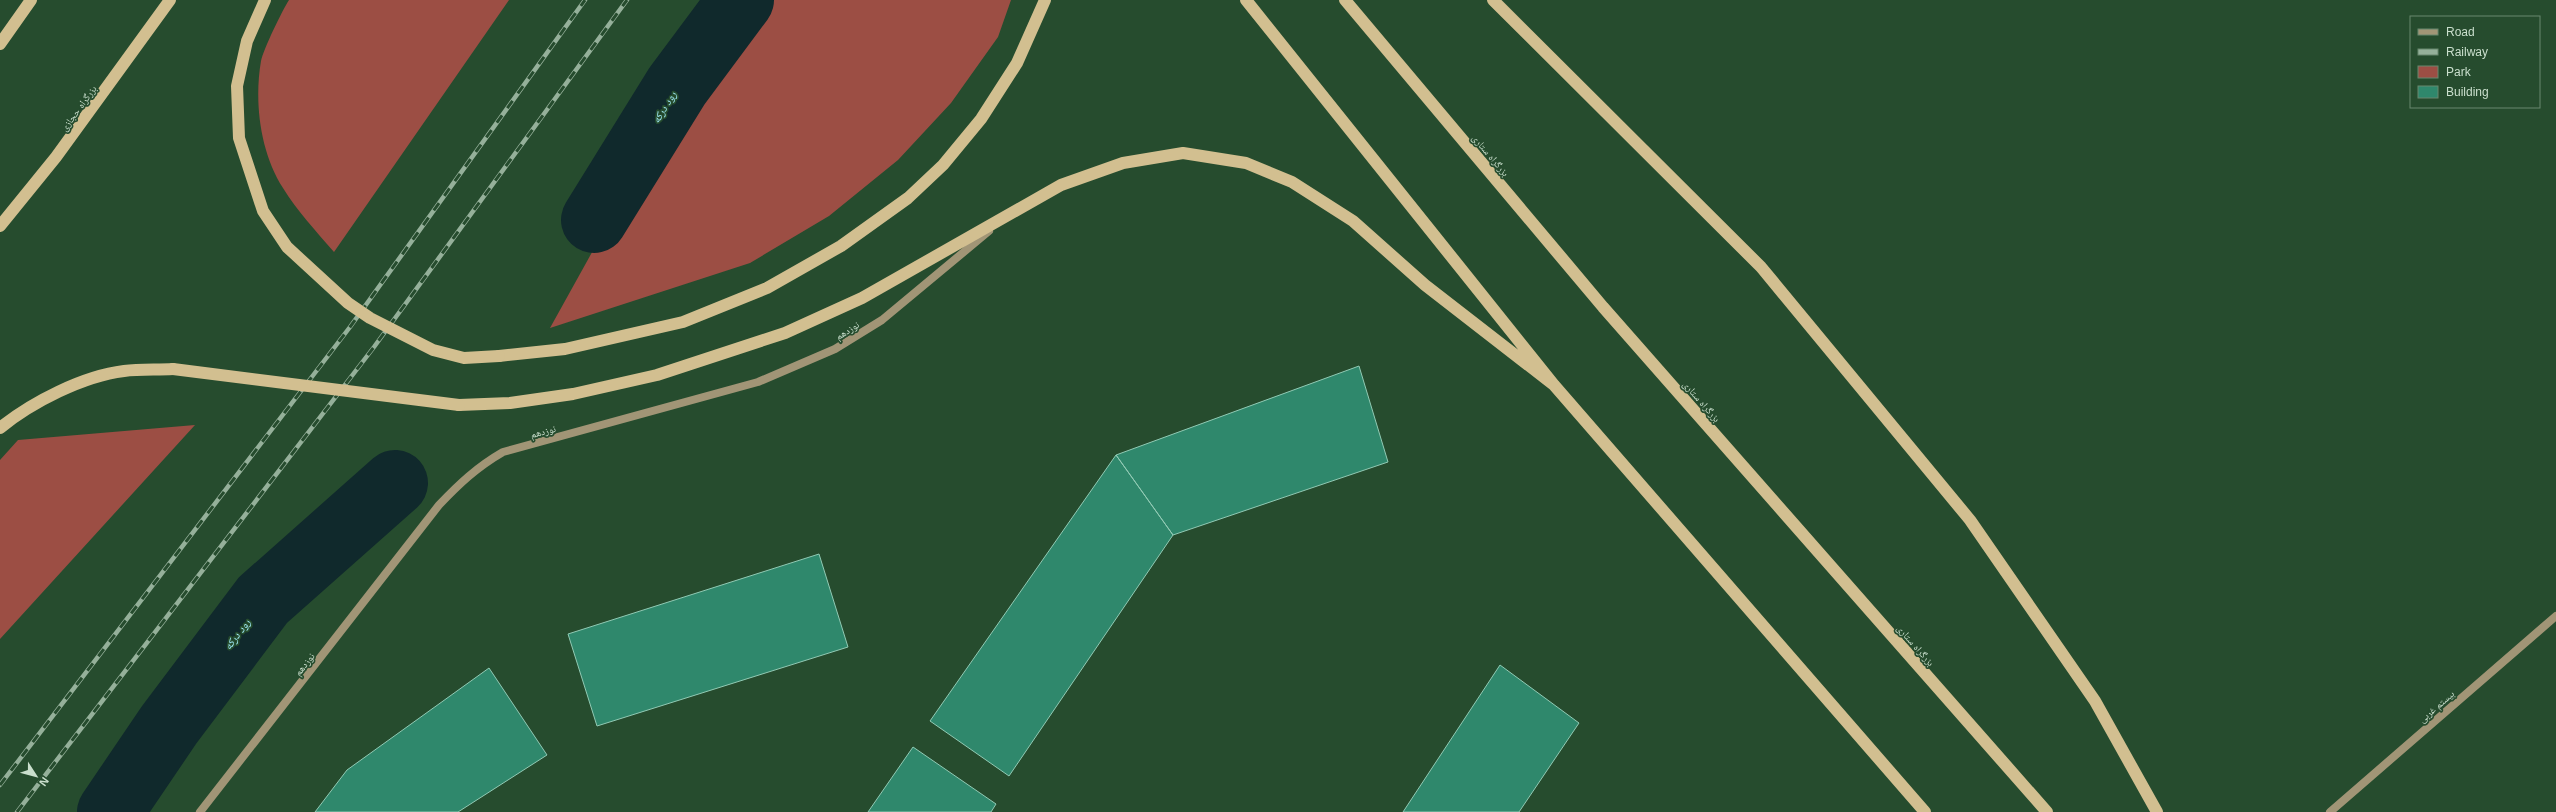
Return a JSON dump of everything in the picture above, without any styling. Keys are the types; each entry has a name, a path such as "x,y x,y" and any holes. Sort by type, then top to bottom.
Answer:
{"highway":[{"path":"0,44 31,0"},
{"name":"بزرگراه حجازی","path":"0,226 56,157 170,0"},
{"path":"265,0 247,40 236,86 240,138 263,211 287,247 348,303 370,318 433,350 464,358 565,349 683,322 767,288 841,246 908,198 943,165 981,119 1016,63 1045,0"},
{"path":"1246,0 1554,385 1925,812"},
{"name":"بزرگراه ستاری","path":"1345,0 1603,307 2048,812"},
{"path":"1493,0 1761,266 1970,520 2095,701 2157,812"},
{"path":"0,428 11,419 76,383 123,371 173,370 460,405 510,403 580,392 657,375 784,333 862,298 1061,185 1123,163 1183,153 1246,163 1292,182 1353,221 1425,285 1554,385"}],"street":[{"name":"نوزدهم","path":"200,812 439,505 465,478 482,464 503,452 758,382 835,349 882,320 1003,218"},
{"name":"بیستم غربی","path":"2330,812 2556,616"}],"green space":[{"path":"289,0 509,0 334,252 288,196 275,174 264,143 258,93 261,61 282,12"},
{"path":"759,0 1011,0 998,37 951,103 898,160 829,216 750,263 550,328 626,191 717,57"},
{"path":"195,425 0,639 0,460 18,440"}],"building":[{"path":"1359,366 1388,462 1173,535 1116,455"},
{"path":"1116,455 1173,535 1009,776 930,721"},
{"path":"819,554 848,647 597,726 568,634"},
{"path":"1500,665 1579,723 1519,812 1403,812"},
{"path":"489,668 547,755 458,812 315,812 347,770"},
{"path":"913,747 996,804 991,812 868,812"}],"waterway":[{"name":"رود درکه","path":"594,220 677,86 741,0"},
{"name":"رود درکه","path":"110,812 169,725 263,600 395,483"}],"railway":[{"path":"0,785 350,327 585,0"},
{"path":"17,812 374,347 627,0"}]}
